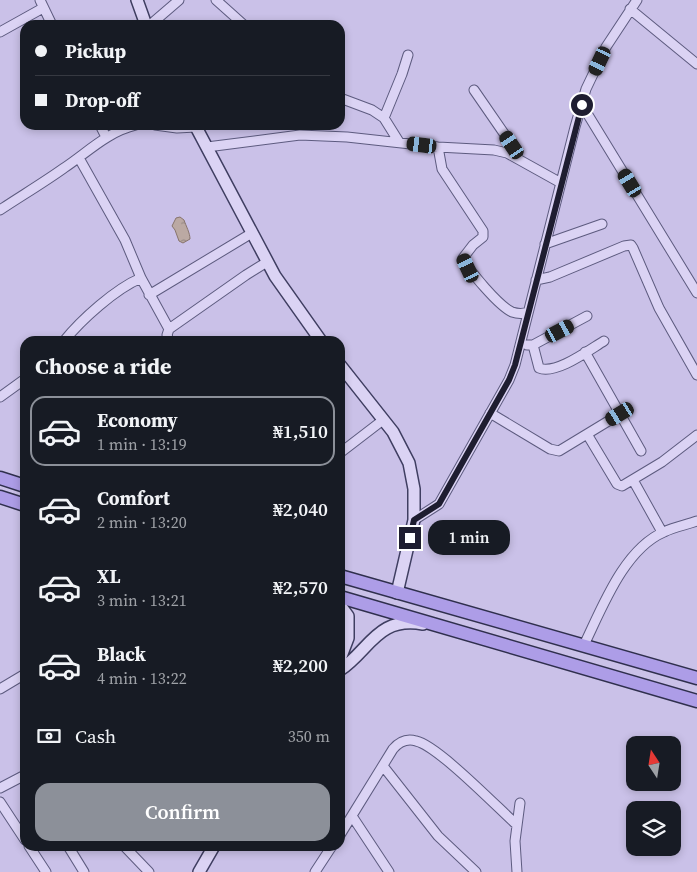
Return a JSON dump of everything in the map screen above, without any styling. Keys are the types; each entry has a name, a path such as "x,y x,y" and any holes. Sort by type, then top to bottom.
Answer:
{"main road":[{"path":"0,478 20,484"},
{"path":"0,497 20,503"},
{"path":"345,577 584,644 697,678"},
{"path":"345,598 697,701"}],"street":[{"path":"136,0 146,20"},
{"path":"154,20 179,0"},
{"path":"216,0 238,20"},
{"path":"414,520 439,504 509,380 515,365 586,89 606,47 637,0"},
{"path":"0,32 42,4 50,20"},
{"path":"630,9 697,64"},
{"path":"384,118 408,55"},
{"path":"474,90 512,145 507,153"},
{"path":"345,100 372,110 384,118 399,142"},
{"path":"582,105 697,293"},
{"path":"102,130 106,137"},
{"path":"0,210 79,158 106,137 121,130"},
{"path":"198,130 275,276 317,336"},
{"path":"207,147 300,135 347,137 438,147 494,150 507,153 561,183"},
{"path":"438,147 442,169 483,231 483,237 473,245 463,258 468,268 502,305 512,312 522,314 528,312"},
{"path":"79,158 125,240 140,278 169,329"},
{"path":"545,244 602,224"},
{"path":"149,296 252,233"},
{"path":"536,280 550,277 624,246 631,245 660,308 697,375"},
{"path":"167,336 169,329 267,262"},
{"path":"68,336 76,327 116,293 140,278"},
{"path":"520,346 533,345 587,316"},
{"path":"533,345 539,368 542,370 561,366 604,341"},
{"path":"585,352 641,451"},
{"path":"345,371 393,432 409,463 414,489 414,520 397,593"},
{"path":"0,396 20,382"},
{"path":"490,413 550,449 558,450 620,414"},
{"path":"345,449 383,420"},
{"path":"587,434 619,486 633,480 662,462 697,435"},
{"path":"633,480 662,532"},
{"path":"584,644 625,565 643,546 662,532 697,521"},
{"path":"345,612 348,616 348,638 345,646"},
{"path":"345,666 356,658 379,632 399,625 416,623 444,628"},
{"path":"0,688 20,677"},
{"path":"345,827 399,742 408,740 418,741 436,751 517,825"},
{"path":"383,766 438,836 476,872"},
{"path":"0,788 20,778"},
{"path":"0,802 20,832"},
{"path":"517,872 515,841 520,803"},
{"path":"352,816 389,872"},
{"path":"32,851 46,872"},
{"path":"71,851 84,872"},
{"path":"129,851 149,872"},
{"path":"199,872 211,851"},
{"path":"318,871 329,851"}],"water":[{"path":"180,217 184,220 190,237 190,239 183,243 179,241 172,226 176,218"}],"route":[{"path":"410,538 414,520 439,504 509,380 515,365 582,105"}]}
